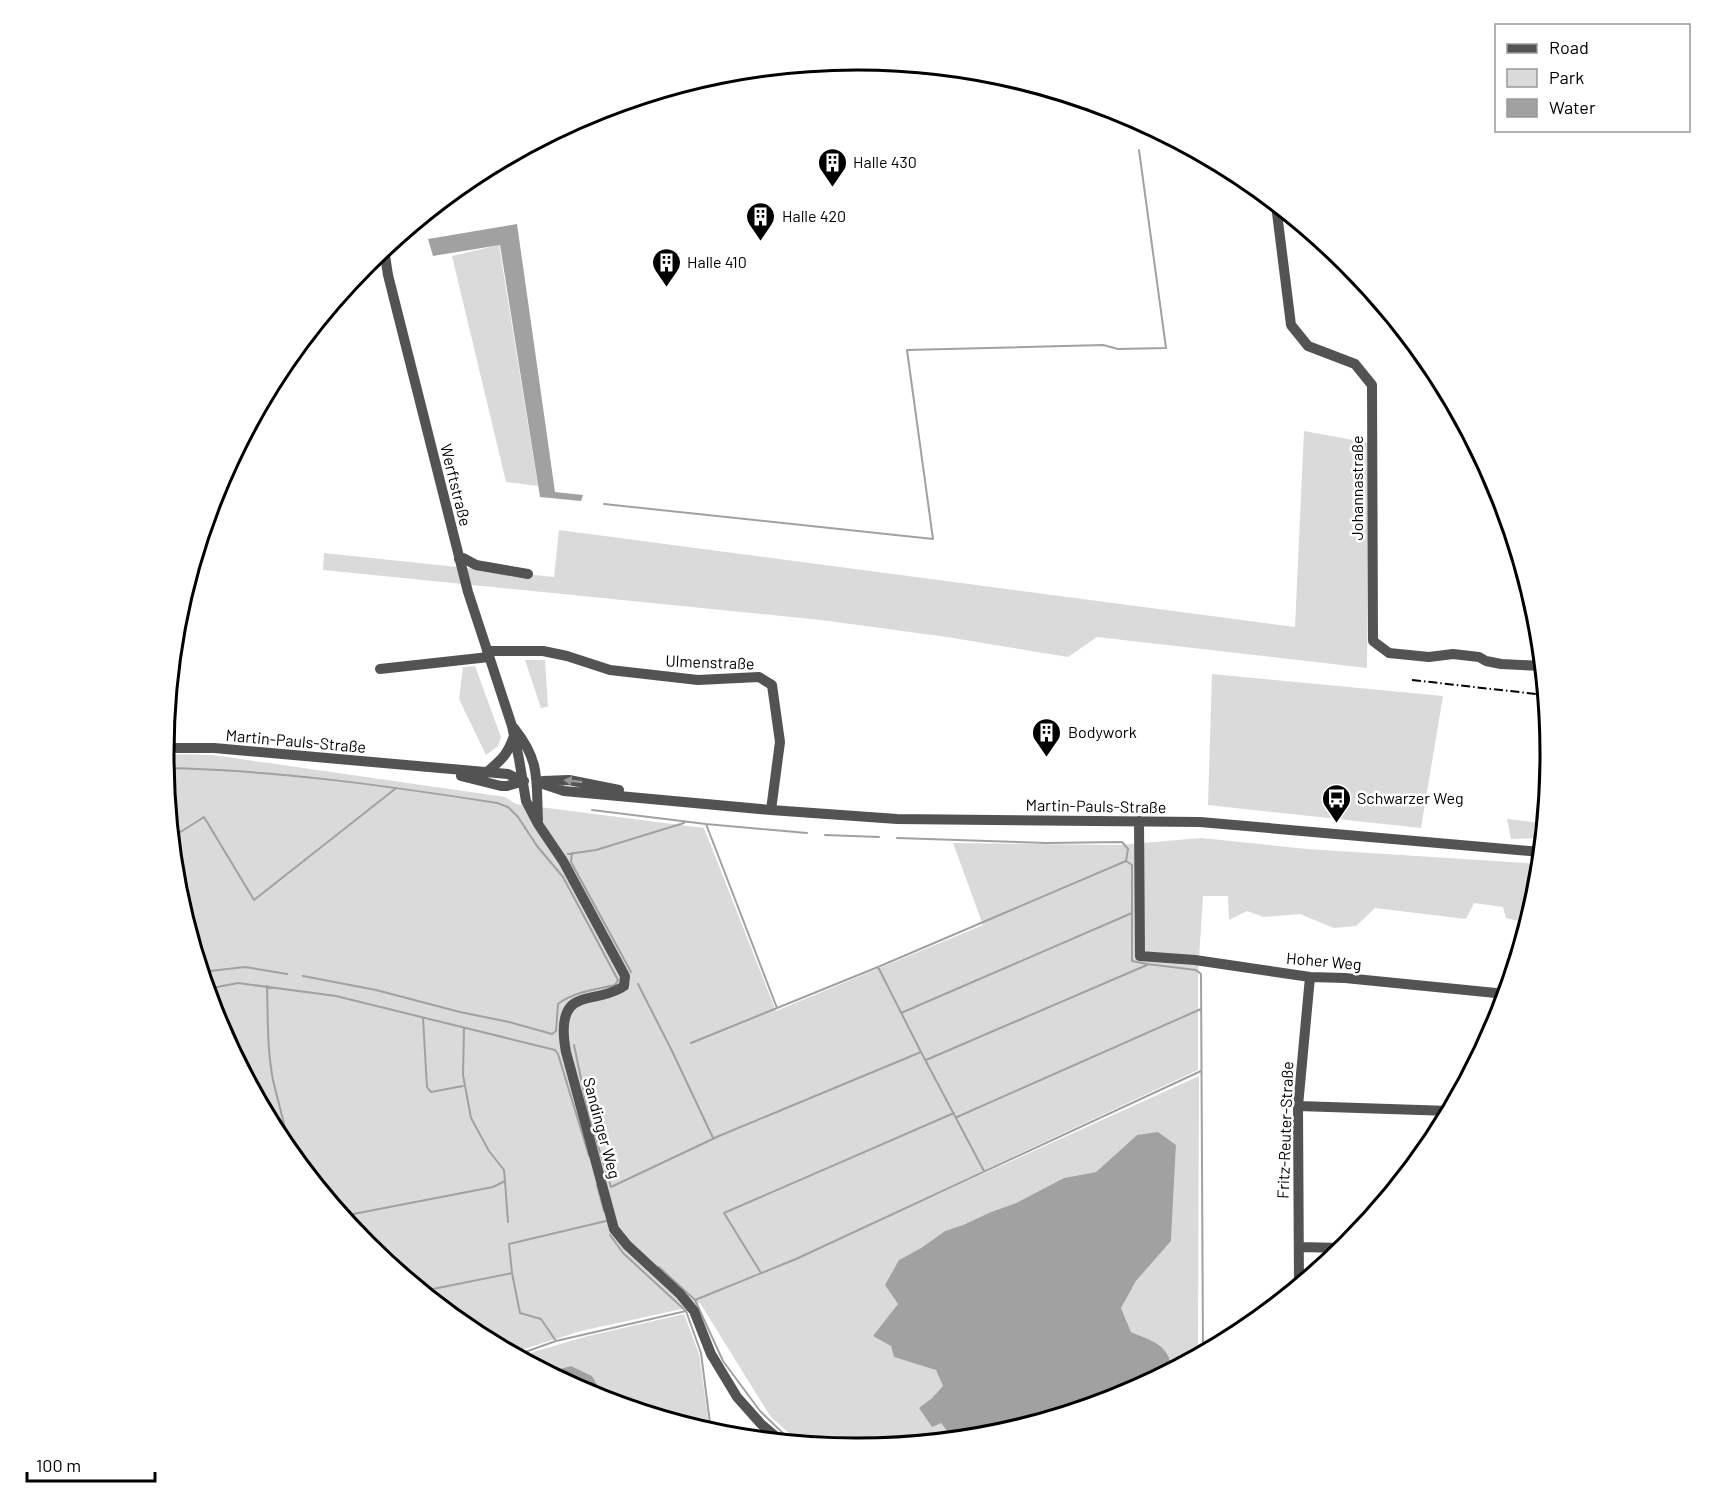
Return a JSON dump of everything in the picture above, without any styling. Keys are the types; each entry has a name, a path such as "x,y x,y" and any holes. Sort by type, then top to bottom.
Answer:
{"street":[{"name":"Johannastraße","path":"1277,216 1292,325 1308,346 1355,364 1372,385 1373,641 1389,653 1428,657 1453,654 1479,657 1486,662 1535,666"},
{"name":"Werftstraße","path":"386,259 459,559 513,731 522,781"},
{"path":"459,559 463,558 476,565 528,574"},
{"name":"Ulmenstraße","path":"380,669 488,654 543,651 610,670 698,680 759,677 772,685 780,742 771,810"},
{"name":"Werftstraße","path":"513,731 524,742 534,760 537,782"},
{"path":"486,773 504,758 513,731"},
{"name":"Martin-Pauls-Straße","path":"173,748 226,749 508,774 522,781"},
{"name":"Martin-Pauls-Straße","path":"425,768 501,786 522,781 537,782 564,791 771,810 897,819 1200,822 1533,851"},
{"name":"Sandinger Weg","path":"522,781 526,801 538,824 563,861 625,976 624,986 617,991 577,1001 570,1006 566,1013 564,1035 566,1052 614,1229 627,1245 680,1294 694,1311 711,1354 737,1397 771,1432"},
{"path":"537,782 538,824"},
{"name":"Hoher Weg","path":"1139,821 1140,956 1195,960 1310,977 1345,978 1497,993"},
{"name":"Fritz-Reuter-Straße","path":"1299,1275 1298,1106 1310,977"},
{"path":"1298,1106 1440,1111"},
{"path":"1299,1247 1329,1248"}],"green space":[{"path":"499,245 538,486 506,482 452,256"},
{"path":"1304,431 1369,443 1367,668 1097,637 1068,657 947,637 821,620 323,570 324,553 554,577 559,530 1295,627"},
{"path":"525,660 545,660 548,707 541,708"},
{"path":"475,666 501,737 498,746 486,755 459,699 463,667"},
{"path":"1212,674 1443,696 1421,828 1208,805"},
{"path":"173,754 213,755 505,797 516,804 704,828 776,1011 983,925 953,843 1119,845 1201,838 1307,849 1531,863 1519,921 1506,918 1503,907 1474,903 1466,919 1375,908 1356,926 1334,928 1300,914 1264,917 1247,911 1229,920 1228,896 1203,896 1198,975 1198,1070 782,1265 1199,1076 1198,1347 1170,1361 1158,1344 1131,1332 1121,1308 1136,1281 1171,1241 1176,1145 1137,1135 1096,1172 1064,1178 1016,1203 945,1231 899,1260 898,1304 891,1346 895,1357 936,1369 943,1386 931,1399 941,1423 948,1432 857,1438 790,1434 770,1416 700,1303 581,1331 524,1349 515,1346 477,1322 441,1296 406,1268 374,1237 343,1205 315,1170 265,1096 226,1016 197,931 179,843"},
{"path":"1507,819 1537,822 1535,838 1511,839"},
{"path":"684,1314 699,1354 708,1420 637,1401 598,1386 592,1376 571,1366 560,1369 529,1353 584,1337"}],"water":[{"path":"517,224 555,492 583,495 581,501 540,497 500,245 433,256 428,239"},
{"path":"1158,1132 1176,1145 1171,1241 1136,1281 1121,1308 1131,1332 1158,1344 1170,1361 1119,1385 1034,1414 948,1432 941,1423 932,1427 919,1408 943,1386 936,1370 894,1357 891,1346 873,1336 898,1304 885,1285 899,1260 945,1231 1016,1203 1064,1178 1096,1172 1137,1135"},
{"path":"571,1366 592,1376 598,1386 595,1385 560,1369"}],"waterway":[{"path":"604,504 933,539 907,350 1103,345 1118,349 1166,348 1139,150"},
{"path":"174,768 332,780 497,803 508,807 563,877 618,980 615,985 578,994 558,1004 556,1031 552,1034 376,990 303,976"},
{"path":"178,833 204,817 254,900 395,789"},
{"path":"592,810 807,833"},
{"path":"568,854 596,850 684,823"},
{"path":"706,824 777,1008"},
{"path":"825,835 879,837"},
{"path":"691,1043 878,967 1126,861 1128,849 1122,842 1046,843 897,838"},
{"path":"572,853 571,862 631,972"},
{"path":"1126,861 1132,865 1132,961 1196,970 1201,974 1203,1344"},
{"path":"901,1013 1132,913"},
{"path":"926,1060 1147,965"},
{"path":"209,971 245,967 287,974"},
{"path":"878,967 984,1171"},
{"path":"215,987 238,983 336,996 555,1050 589,1156"},
{"path":"638,984 713,1138"},
{"path":"267,986 271,1068 285,1128"},
{"path":"957,1117 1201,1009"},
{"path":"423,1018 427,1087 431,1092 463,1086"},
{"path":"352,1214 493,1187 505,1181 504,1170 489,1151 471,1118 463,1075 464,1028"},
{"path":"574,1045 589,1117 611,1187 719,1136 921,1052"},
{"path":"695,1300 796,1259 1201,1071"},
{"path":"761,1273 724,1213 954,1113"},
{"path":"505,1181 508,1222"},
{"path":"597,1185 604,1211"},
{"path":"556,1341 541,1319 520,1313 509,1244 606,1221"},
{"path":"610,1235 623,1253 686,1311 701,1353 710,1421"},
{"path":"659,1267 695,1300 723,1361 760,1411 783,1433"},
{"path":"432,1289 512,1273"},
{"path":"526,1352 556,1341 686,1311"}],"railway":[{"path":"1412,680 1538,694"}],"place":[{"name":"Halle 430","path":"832,188"},
{"name":"Halle 420","path":"761,242"},
{"name":"Halle 410","path":"666,288"},
{"name":"Bodywork","path":"1047,758"},
{"name":"Schwarzer Weg","path":"1336,824"}]}
